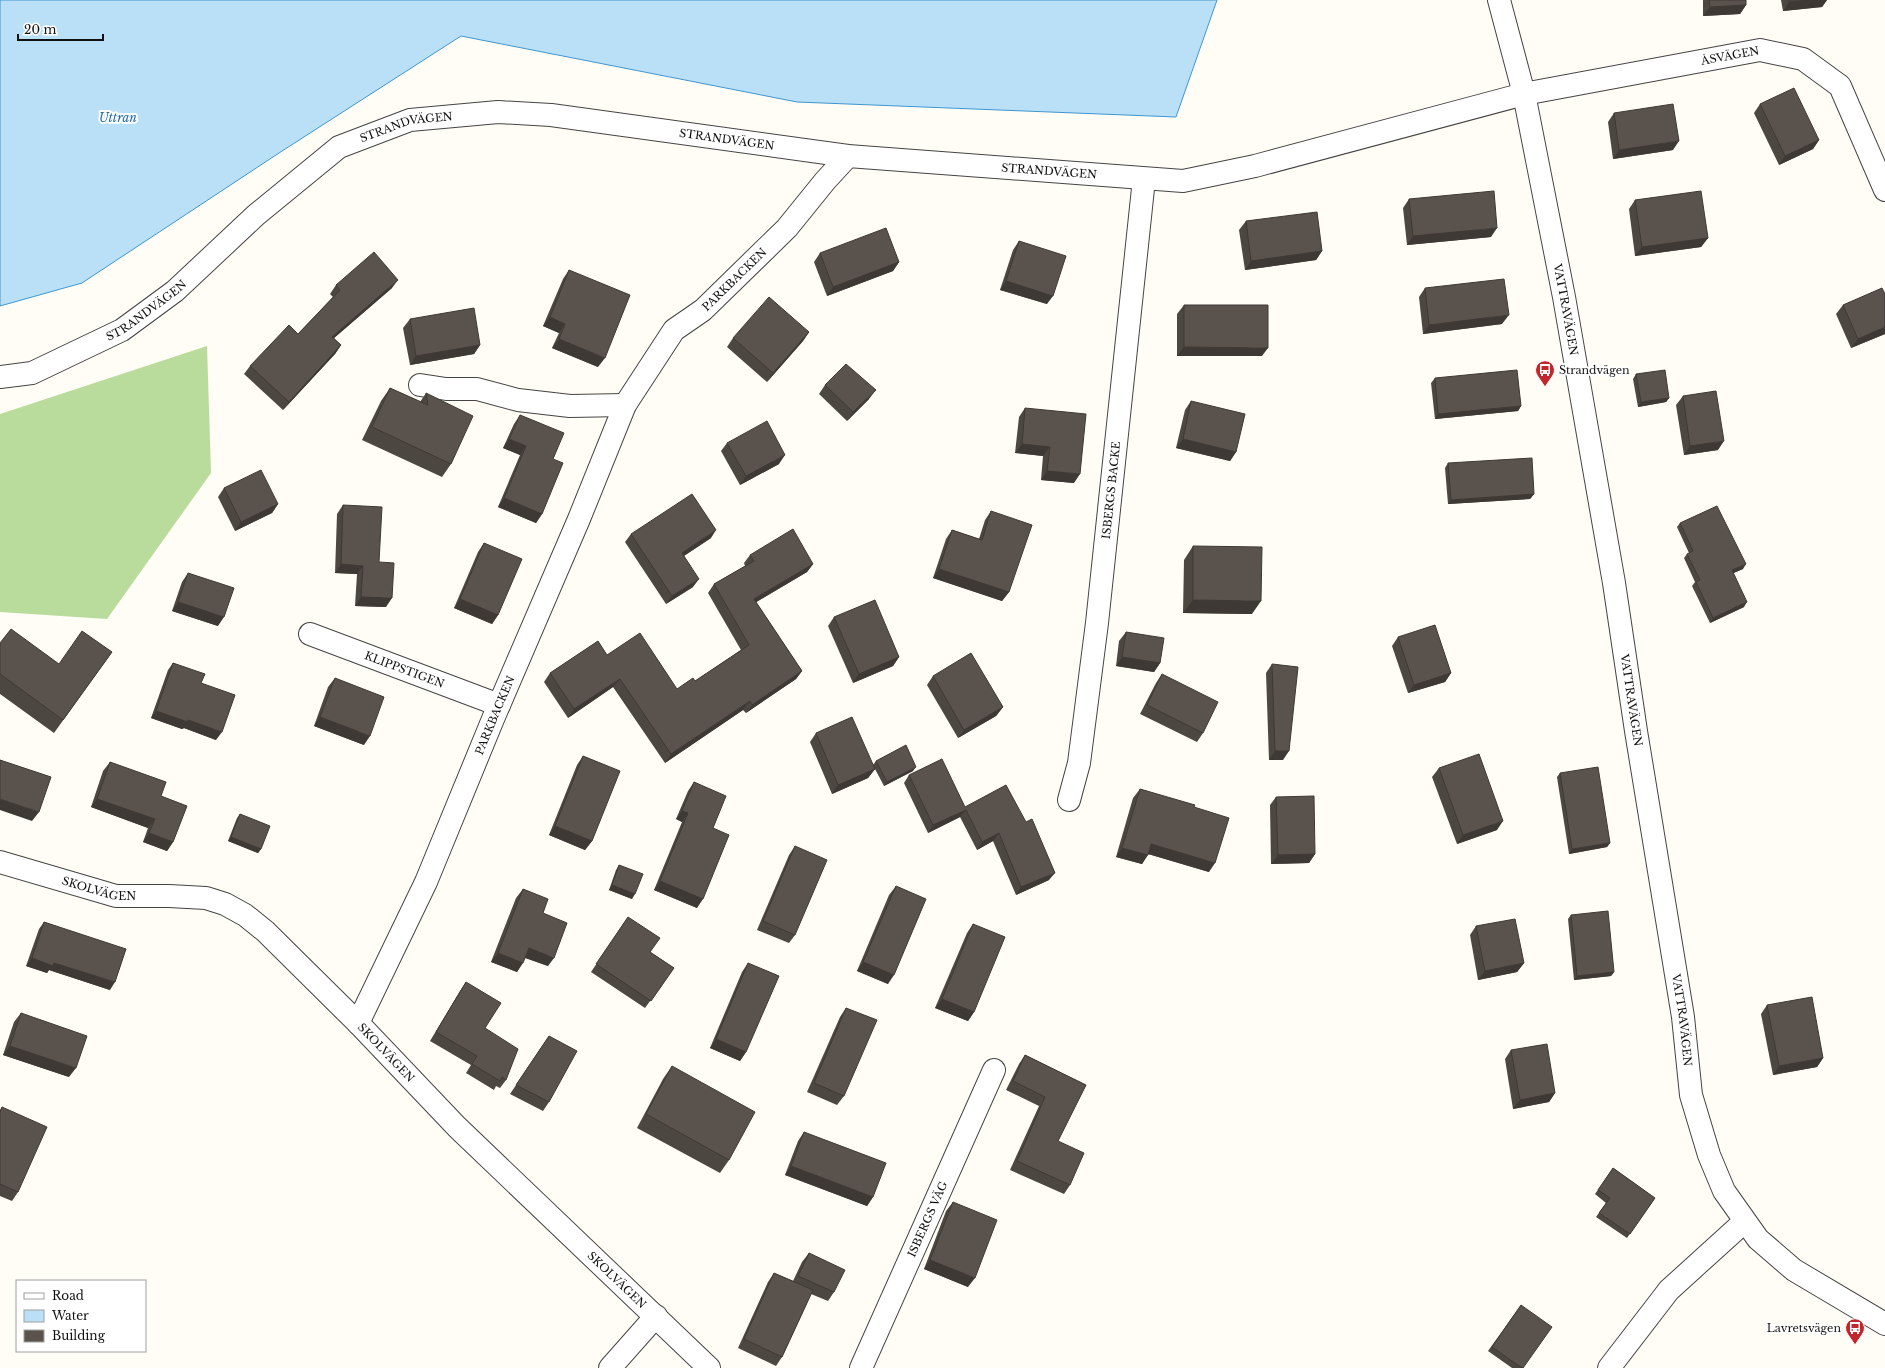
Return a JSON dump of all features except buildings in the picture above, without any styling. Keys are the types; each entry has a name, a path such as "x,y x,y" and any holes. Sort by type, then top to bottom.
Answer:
{"street":[{"name":"VATTRAVÄGEN","path":"1498,0 1524,94 1564,297 1614,582 1636,732 1683,1017 1691,1095 1709,1155 1724,1191 1744,1222 1758,1239 1794,1270 1885,1324"},
{"name":"ÅSVÄGEN","path":"1524,94 1760,50 1803,59 1840,86 1885,190"},
{"name":"STRANDVÄGEN","path":"0,378 32,372 122,330 175,291 256,215 339,147 410,120 498,112 551,115 848,156 1182,182 1256,166 1524,94"},
{"name":"PARKBACKEN","path":"358,1023 426,882 499,705 576,526 625,404 674,330 703,310 787,228 825,181 848,156"},
{"name":"ISBERGS BACKE","path":"1069,800 1079,763 1097,623 1144,179"},
{"path":"420,385 446,389 478,389 518,400 570,406 625,404"},
{"name":"KLIPPSTIGEN","path":"310,634 499,705"},
{"name":"SKOLVÄGEN","path":"0,862 116,896 206,898 225,904 245,916 265,931 358,1023 457,1127 709,1368"},
{"name":"ISBERGS VÄG","path":"861,1368 994,1070"},
{"path":"1609,1368 1669,1290 1744,1222"},
{"path":"610,1368 656,1316"}],"green space":[{"path":"207,346 211,473 107,619 0,612 0,414"}],"water":[{"name":"Uttran","path":"0,0 1217,0 1176,117 797,102 461,36 279,153 82,283 0,306"}],"place":[{"name":"Strandvägen","path":"1545,387"},
{"name":"Lavretsvägen","path":"1855,1345"}]}
